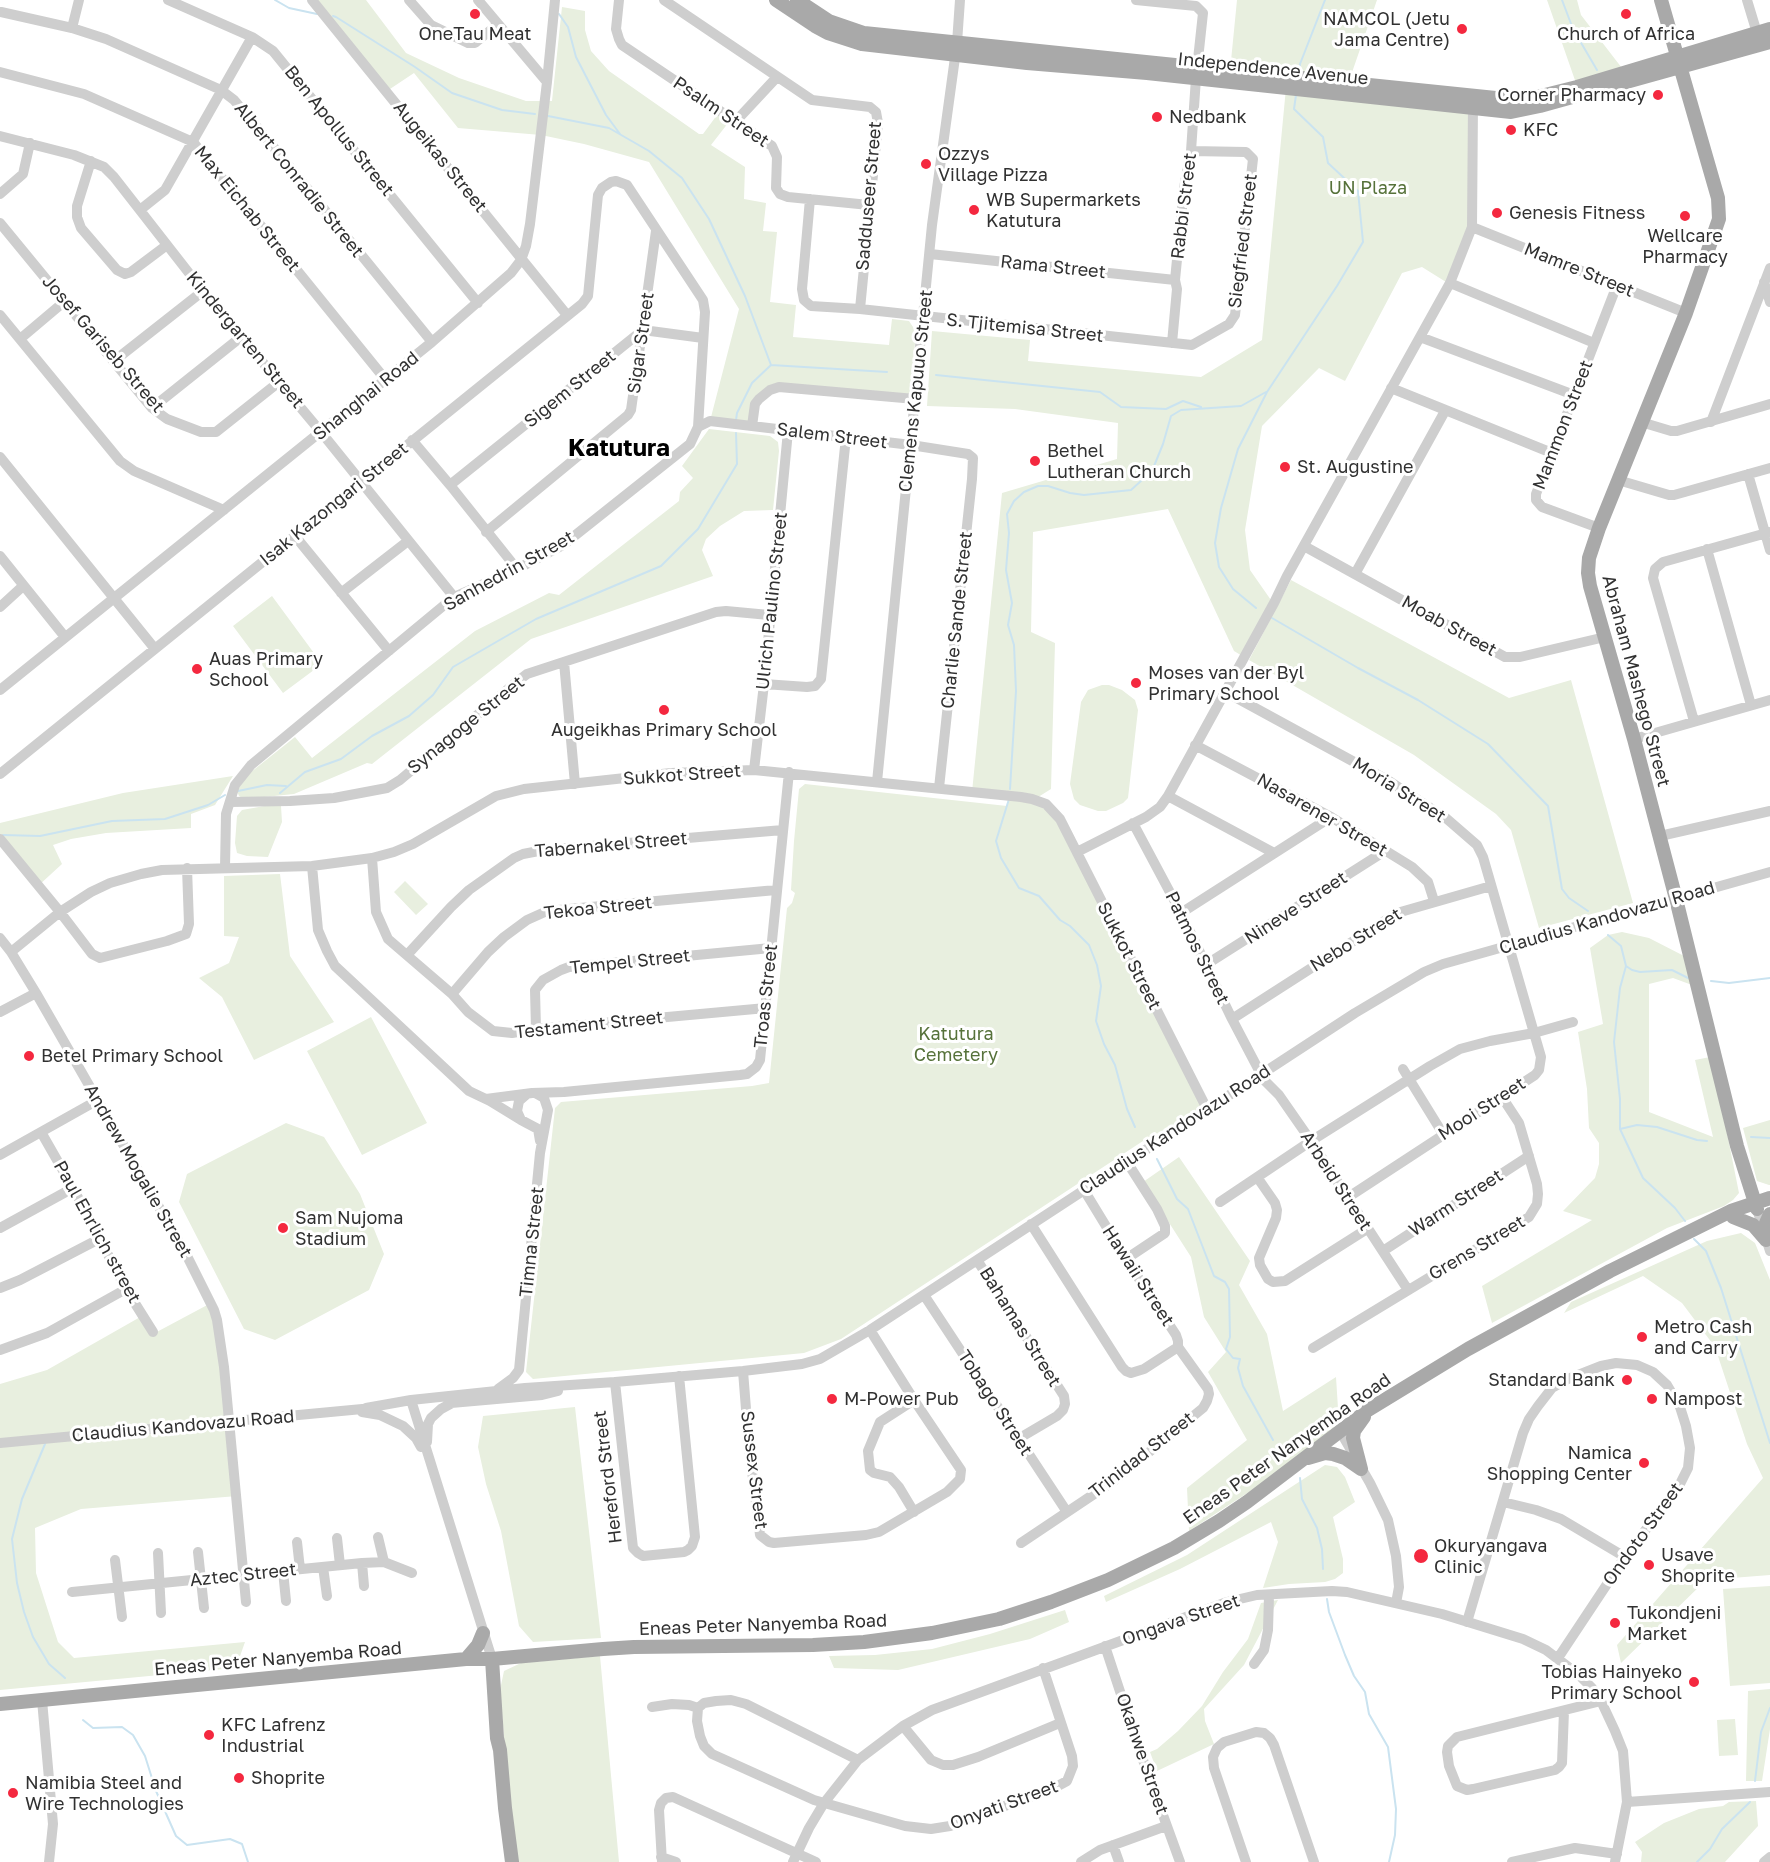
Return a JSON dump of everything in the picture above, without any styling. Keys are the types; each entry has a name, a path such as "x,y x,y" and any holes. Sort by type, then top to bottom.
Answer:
{"main road":[{"name":"Independence Avenue","path":"776,0 814,26 852,42 956,49 1286,82 1473,102 1510,112 1528,109 1678,63 1767,33"},
{"name":"Independence Avenue","path":"797,0 829,21 850,29 956,49"},
{"name":"Abraham Mashego Street","path":"1661,0 1718,198 1719,219 1686,313 1599,528 1589,558 1588,573 1660,837 1737,1146 1763,1208"},
{"name":"Eneas Peter Nanyemba Road","path":"1710,1222 1763,1208 1770,1198"},
{"name":"Eneas Peter Nanyemba Road","path":"0,1704 466,1659 492,1659 634,1647 864,1642 932,1633 999,1619 1108,1580 1173,1548 1228,1515 1368,1410 1468,1349 1552,1301 1710,1222 1731,1212 1763,1208"},
{"path":"1763,1208 1768,1245"},
{"path":"1733,1217 1753,1225 1768,1245"},
{"path":"1361,1469 1354,1442 1354,1431 1368,1410"},
{"path":"1301,1460 1317,1455 1333,1454 1345,1458 1361,1469"},
{"path":"466,1659 478,1645 483,1633"},
{"path":"492,1659 497,1738 512,1862"},
{"path":"497,1738 495,1749 505,1862"}],"street":[{"path":"1,15 4,0"},
{"path":"72,28 79,0"},
{"name":"Ben Apollus Street","path":"168,0 267,45 478,303"},
{"name":"Augeikas Street","path":"312,0 567,315"},
{"path":"410,0 431,25 468,43 475,43 498,24"},
{"path":"478,0 548,82"},
{"name":"Shanghai Road","path":"0,690 432,342 511,273 521,260 531,224 555,0"},
{"name":"Psalm Street","path":"619,0 616,29 622,45 774,149 777,157 776,188 780,194 788,197 869,205"},
{"name":"Sadduseer Street","path":"664,0 816,101 863,105 876,112 878,123 860,309"},
{"name":"Clemens Kapuuo Street","path":"877,782 923,317 960,0"},
{"path":"1136,0 1141,0"},
{"name":"Rabbi Street","path":"1141,0 1196,6 1202,11 1191,151 1184,188 1175,280 1177,289 1172,343"},
{"path":"1748,0 1767,33"},
{"name":"Albert Conradie Street","path":"1,15 72,28 113,41 221,90 237,103 432,342"},
{"path":"140,210 165,190 252,37"},
{"name":"Max Eichab Street","path":"0,72 84,94 193,142 385,379"},
{"path":"736,121 777,77"},
{"path":"1077,852 1154,812 1168,796 1450,284 1472,227 1473,102"},
{"name":"Kindergarten Street","path":"0,136 91,161 114,177 203,291 321,432 454,597"},
{"path":"0,194 23,174 30,143"},
{"name":"Siegfried Street","path":"1172,343 1196,344 1228,324 1235,315 1253,159 1246,152 1191,151"},
{"path":"91,161 77,206 77,217 81,228 117,270 125,274 131,272 167,245"},
{"name":"Isak Kazongari Street","path":"0,774 582,303 588,296 598,195 602,188 616,181 627,185 656,231"},
{"name":"S. Tjitemisa Street","path":"810,199 802,289 804,300 808,305 816,308 860,309 1172,343"},
{"name":"Josef Gariseb Street","path":"0,223 152,408 174,422 210,434 221,429 279,382"},
{"name":"Mamre Street","path":"1472,227 1686,313"},
{"path":"656,231 703,300 705,312 698,427"},
{"name":"Sigar Street","path":"486,532 628,415 633,400 656,231"},
{"name":"Rama Street","path":"930,254 1175,280"},
{"path":"1711,422 1770,268"},
{"path":"1764,282 1770,302"},
{"path":"1450,284 1594,343"},
{"name":"Mammon Street","path":"1599,528 1539,505 1536,500 1536,490 1617,285"},
{"path":"114,361 203,291"},
{"path":"20,339 65,301"},
{"path":"0,315 120,461 134,471 224,510"},
{"path":"643,330 703,338"},
{"name":"Sigem Street","path":"450,485 643,330"},
{"path":"152,408 241,337"},
{"path":"1420,337 1574,395"},
{"path":"752,426 755,404 763,394 775,387 915,399"},
{"path":"1391,388 1552,453"},
{"path":"1641,422 1674,431 1770,404"},
{"path":"1355,574 1445,411"},
{"name":"Salem Street","path":"698,427 710,421 968,454"},
{"name":"Sanhedrin Street","path":"225,868 226,814 235,785 251,765 454,597 558,549 576,536 690,444 698,427"},
{"name":"Ulrich Paulino Street","path":"754,770 788,431"},
{"path":"764,684 807,687 815,686 821,679 846,437"},
{"path":"412,440 517,569"},
{"name":"Charlie Sande Street","path":"939,788 974,464 973,458 968,454"},
{"path":"0,457 155,649"},
{"path":"1618,480 1669,495 1770,468"},
{"path":"1748,474 1768,532 1770,550"},
{"path":"1694,721 1653,573 1663,562 1768,532"},
{"path":"295,536 389,651"},
{"path":"341,593 408,541"},
{"name":"Moab Street","path":"1304,546 1505,657 1520,657 1605,637"},
{"path":"1707,549 1751,705"},
{"path":"0,556 65,637"},
{"path":"0,607 23,586"},
{"name":"Synagoge Street","path":"230,802 334,798 387,788 400,780 527,674 716,612 770,615"},
{"path":"564,662 575,784"},
{"name":"Moria Street","path":"1224,691 1389,781 1447,819 1477,845 1483,857 1508,946"},
{"path":"1634,739 1770,700"},
{"name":"Nasarener Street","path":"1195,745 1331,817 1412,867 1428,882 1434,901"},
{"name":"Sukkot Street","path":"11,951 60,912 105,885 152,871 187,868 312,866 372,858 413,844 496,796 524,789 671,773 754,770 1021,797 1046,804 1060,819 1207,1109"},
{"name":"Troas Street","path":"486,1099 747,1074 756,1067 760,1060 766,1008 789,772"},
{"path":"1168,796 1274,853"},
{"path":"1660,837 1770,811"},
{"path":"1181,913 1331,817"},
{"name":"Patmos Street","path":"1133,823 1207,964 1261,1075"},
{"name":"Tabernakel Street","path":"407,955 451,907 470,890 523,854 544,850 783,830"},
{"path":"0,839 92,954 100,958 182,937 188,931 187,868"},
{"name":"Nineve Street","path":"1207,964 1385,851"},
{"name":"Testament Street","path":"372,858 377,917 388,939 452,994 468,1012 493,1031 512,1033 766,1008"},
{"path":"312,866 318,930 336,966 464,1087 527,1122 542,1122 548,1110 544,1098 531,1094 522,1097 517,1106 518,1116 527,1122 538,1129 540,1153"},
{"name":"Claudius Kandovazu Road","path":"0,1443 366,1408 452,1403 541,1387 743,1371 811,1362 840,1349 870,1330 1207,1109 1424,972 1443,964 1770,872"},
{"name":"Nebo Street","path":"1232,1019 1397,913 1491,885"},
{"name":"Tekoa Street","path":"452,994 504,937 527,920 548,910 776,890"},
{"name":"Andrew Mogalie Street","path":"0,938 11,951 98,1100 186,1254 214,1310 219,1330 246,1602"},
{"name":"Mooi Street","path":"1347,1198 1502,1097 1539,1070 1541,1057 1508,946"},
{"name":"Tempel Street","path":"536,1029 535,990 543,980 569,967 771,948"},
{"path":"0,1012 36,993"},
{"path":"1220,1202 1311,1141 1460,1049 1573,1022"},
{"path":"1403,1069 1443,1134"},
{"name":"Arbeid Street","path":"1261,1075 1279,1095 1311,1141 1408,1290"},
{"name":"Timna Street","path":"514,1393 519,1370 540,1153 548,1110 551,1100 558,1092"},
{"name":"Grens Street","path":"1313,1348 1529,1217 1537,1204 1538,1194 1520,1123 1502,1097"},
{"path":"0,1155 98,1100"},
{"name":"Paul Ehrlich street","path":"41,1132 126,1289 153,1332"},
{"name":"Warm Street","path":"1383,1251 1529,1156"},
{"path":"1126,1259 1165,1233 1165,1226 1157,1209 1127,1162"},
{"path":"1257,1177 1275,1203 1277,1210 1276,1218 1259,1257 1260,1265 1268,1279 1273,1282 1285,1281 1367,1229"},
{"path":"0,1228 73,1188"},
{"name":"Hawaii Street","path":"1030,1224 1126,1371 1137,1373 1178,1347 1176,1335 1084,1190"},
{"path":"0,1288 99,1239"},
{"name":"Bahamas Street","path":"977,1260 1064,1396 1063,1410 1057,1416 1018,1439"},
{"path":"0,1350 47,1333 126,1289"},
{"name":"Tobago Street","path":"924,1295 1066,1512"},
{"name":"Sussex Street","path":"743,1371 759,1530 764,1539 774,1543 879,1532 947,1492 960,1479 961,1470 870,1330"},
{"name":"Trinidad Street","path":"1021,1543 1115,1480 1203,1408 1209,1394 1208,1389 1178,1347"},
{"name":"Ondoto Street","path":"1467,1622 1529,1419 1552,1388 1568,1379 1601,1366 1616,1363 1637,1365 1653,1372 1667,1385 1680,1407 1686,1426 1690,1457 1688,1468 1679,1486 1625,1557 1558,1658"},
{"path":"492,1392 506,1384 519,1370 527,1383 541,1387"},
{"name":"Hereford Street","path":"615,1382 633,1548 643,1556 684,1552 688,1550 695,1537 680,1376"},
{"name":"Claudius Kandovazu Road","path":"412,1404 492,1392 542,1395 589,1384"},
{"path":"914,1400 880,1422 868,1451 870,1470 890,1477 914,1512"},
{"path":"428,1457 426,1436 431,1418 452,1403"},
{"path":"412,1404 492,1659"},
{"path":"344,1410 380,1415 403,1426 416,1438 428,1457"},
{"path":"1340,1431 1380,1501 1393,1535 1399,1587 1396,1603"},
{"path":"1503,1502 1561,1519 1625,1557"},
{"path":"337,1538 340,1565"},
{"path":"378,1538 384,1562"},
{"path":"297,1542 300,1569"},
{"path":"198,1552 204,1608"},
{"path":"158,1553 161,1613"},
{"path":"115,1560 122,1617"},
{"name":"Aztec Street","path":"72,1592 362,1563 384,1562 412,1573"},
{"path":"362,1563 364,1586"},
{"path":"323,1567 327,1596"},
{"path":"283,1571 286,1601"},
{"name":"Ongava Street","path":"794,1858 808,1827 858,1760 903,1726 932,1710 1227,1602 1257,1595 1347,1592 1467,1622 1522,1639 1558,1658 1592,1688 1601,1701 1623,1751 1627,1802 1616,1858"},
{"path":"1254,1664 1264,1650 1268,1630 1269,1596"},
{"name":"Okahwe Street","path":"1105,1646 1179,1862"},
{"name":"Onyati Street","path":"824,1803 905,1826 931,1829 950,1826 1054,1788 1067,1781 1073,1760 1042,1668"},
{"path":"42,1700 52,1807 52,1850 49,1862"},
{"path":"824,1803 712,1754 704,1746 700,1736 697,1721 698,1708 704,1703 716,1701 731,1700 746,1704 858,1760"},
{"path":"1564,1711 1560,1767 1473,1789 1467,1790 1457,1786 1449,1766 1447,1752 1448,1746 1457,1737 1601,1701"},
{"path":"652,1707 672,1704 698,1708"},
{"path":"903,1726 932,1760 943,1765 953,1765 1060,1724"},
{"path":"1246,1862 1212,1756 1224,1742 1256,1732 1264,1733 1274,1745 1314,1862"},
{"path":"1627,1802 1770,1792"},
{"path":"676,1862 662,1859 659,1810 666,1798 673,1797 794,1858 816,1862"},
{"path":"1081,1862 1091,1854 1166,1826"},
{"path":"1113,1845 1119,1862"},
{"path":"1512,1862 1575,1848 1616,1858"},
{"path":"1764,1862 1770,1857"}],"green space":[{"path":"313,0 366,0 406,53 459,78 526,101 552,101 562,7 585,11 585,30 591,51 609,71 699,134 703,134 720,111 732,118 711,145 745,167 744,199 766,203 763,231 777,232 770,302 796,305 793,337 889,345 892,319 909,321 916,334 909,399 779,387 763,394 752,426 710,421 739,309 649,162 541,135 458,128 414,73 387,91"},
{"path":"1237,0 1377,0 1348,84 1230,71"},
{"path":"1547,0 1577,0 1581,15 1625,72 1577,86"},
{"name":"Katutura Cemetery","path":"1286,88 1473,108 1473,221 1446,282 1422,267 1402,273 1345,381 1319,368 1262,426 1245,530 1250,570 1273,603 1244,657 1234,651 1168,509 1033,532 1031,632 1055,643 1051,789 1035,799 1054,812 1207,1109 1148,1148 1143,1141 841,1339 804,1353 533,1379 526,1372 555,1108 561,1102 769,1083 787,908 792,903 795,893 791,890 799,789 805,784 1007,806 1010,798 972,792 1002,493 1117,459 1118,423 1015,409 927,406 932,331 1030,340 1028,361 1201,377 1262,340"},
{"path":"709,429 770,436 778,442 779,451 773,510 744,511 720,526 706,539 702,550 713,576 531,639 372,764 367,763 294,794 244,799 239,796 237,791 246,776 295,737 312,758 475,631 549,593 559,595 679,501 680,492 693,478 682,466"},
{"path":"1291,580 1509,698 1571,680 1633,903 1539,928 1511,830 1496,814 1414,755 1249,660"},
{"path":"272,596 322,664 283,693 233,626"},
{"path":"1102,685 1122,690 1135,700 1138,710 1128,798 1106,811 1098,811 1080,805 1074,799 1070,784 1081,702 1088,690"},
{"path":"233,776 215,805 191,814 191,828 106,833 71,839 53,845 62,864 38,886 0,839 0,823 123,793"},
{"path":"270,805 281,806 282,822 268,857 237,853 235,843 237,816 242,810"},
{"path":"280,874 290,956 334,1022 254,1060 222,997 199,978 229,963 239,937 224,936 224,876"},
{"path":"405,881 428,904 416,915 394,892"},
{"path":"1622,932 1649,938 1686,957 1692,985 1673,978 1649,984 1649,1112 1713,1137 1695,1060 1710,1057 1739,1193 1724,1206 1667,1228 1492,1323 1482,1286 1592,1220 1563,1211 1595,1178 1599,1164 1599,1143 1589,1128 1587,1089 1578,1032 1603,1024 1590,948 1608,935"},
{"path":"371,1017 427,1123 362,1155 307,1051"},
{"path":"1770,1120 1769,1185 1757,1181 1743,1128"},
{"name":"Sam Nujoma Stadium","path":"286,1123 324,1137 360,1194 384,1254 369,1290 275,1340 244,1329 179,1202 187,1174"},
{"path":"1179,1157 1250,1261 1239,1285 1267,1334 1283,1411 1336,1377 1339,1424 1258,1486 1189,1531 1187,1488 1247,1440 1208,1372 1226,1352 1204,1317 1191,1257 1143,1182"},
{"path":"1741,1233 1755,1243 1770,1280 1770,1575 1706,1580 1621,1663 1617,1645 1763,1478 1747,1444 1715,1347 1682,1303 1643,1276 1564,1313 1571,1302 1707,1241"},
{"path":"211,1303 237,1496 81,1509 35,1528 36,1573 58,1642 74,1658 245,1642 239,1659 224,1669 0,1690 0,1384 47,1370 142,1316 153,1334"},
{"path":"575,1407 601,1638 533,1642 519,1626 501,1531 486,1484 478,1447 483,1416"},
{"path":"1325,1465 1337,1467 1345,1477 1355,1502 1333,1517 1343,1559 1343,1573 1335,1579 1263,1588 1278,1542 1271,1522 1180,1569 1106,1602 1104,1596 1187,1555"},
{"path":"1770,1586 1770,1683 1730,1686 1723,1589"},
{"path":"1278,1600 1244,1665 1204,1709 1205,1721 1214,1744 1157,1771 1150,1752 1157,1749 1178,1731 1202,1706 1223,1672 1248,1639 1261,1603"},
{"path":"1065,1610 1069,1622 1030,1639 898,1670 834,1668 829,1656 875,1655 932,1649 990,1634"},
{"path":"600,1656 619,1862 517,1862 500,1690 504,1671 521,1663"},
{"path":"1770,1689 1770,1729 1762,1781 1746,1781 1748,1691"},
{"path":"1735,1719 1738,1755 1719,1756 1717,1720"},
{"path":"1756,1801 1758,1826 1725,1862 1641,1862 1642,1852 1635,1842 1664,1823 1699,1809 1723,1806 1729,1802"}],"waterway":[{"path":"275,0 289,8 317,14"},
{"path":"1299,72 1325,0"},
{"path":"1562,0 1573,29 1597,70"},
{"path":"559,14 568,27 576,57 606,115 620,134"},
{"path":"333,16 452,93 502,110 535,114"},
{"path":"1256,608 1233,589 1219,567 1215,543 1221,508 1238,449 1267,392 1337,286 1363,242 1358,191 1328,163 1323,137 1294,109 1296,95"},
{"path":"548,116 609,128 649,151 682,178 709,219 745,296 771,365"},
{"path":"736,420 737,413 752,383 771,365 887,372"},
{"path":"936,375 1100,392 1121,407 1166,409 1183,401 1201,407"},
{"path":"1010,789 1016,691 1014,645 1008,625 1012,603 1006,570 1009,533 1007,514 1014,501 1024,492 1038,486 1048,486 1084,495 1131,490 1152,471 1171,416 1181,410 1241,406 1266,392"},
{"path":"280,793 305,772 341,759 372,736 409,716 433,695 453,667 536,619 661,566 698,529 737,464 736,433"},
{"path":"1272,618 1418,700 1488,744 1548,806 1562,889 1569,898 1588,911"},
{"path":"238,791 267,785 286,786"},
{"path":"3,835 40,836 112,821 165,819 208,805 225,795"},
{"path":"1009,799 996,841 1001,858 1019,888 1039,896 1060,920 1070,926 1089,945 1097,965 1101,986 1096,1021 1115,1065 1127,1109 1135,1127"},
{"path":"1608,935 1621,946 1626,966 1620,988 1614,1042 1620,1099 1620,1129 1643,1178 1675,1208 1685,1221"},
{"path":"1626,966 1640,972 1672,970 1688,978"},
{"path":"1711,981 1729,983 1770,978"},
{"path":"1620,1129 1637,1125 1657,1127 1707,1141"},
{"path":"1751,1137 1770,1138"},
{"path":"1157,1159 1177,1199 1188,1209 1214,1276 1225,1282 1229,1289 1230,1337 1226,1349 1233,1358 1240,1359 1238,1368 1243,1386 1273,1440"},
{"path":"1694,1239 1706,1251 1721,1288 1770,1443"},
{"path":"45,1444 22,1499 12,1539 17,1583 33,1637 49,1664 65,1678"},
{"path":"1300,1478 1302,1499 1317,1528 1322,1549 1323,1569"},
{"path":"1327,1599 1329,1612 1345,1655 1354,1676 1365,1692 1369,1714 1388,1747 1396,1809 1395,1835 1389,1862"},
{"path":"1755,1781 1761,1732 1770,1708"},
{"path":"83,1720 93,1728 122,1727 133,1735 145,1756 156,1791 176,1836 187,1845 230,1839 242,1844 248,1862"},
{"path":"1697,1862 1710,1849 1722,1829 1750,1802"}],"place":[{"name":"OneTau Meat","path":"475,14"},
{"name":"Church of Africa","path":"1626,14"},
{"name":"NAMCOL (Jetu Jama Centre)","path":"1462,29"},
{"name":"Corner Pharmacy","path":"1658,95"},
{"name":"Nedbank","path":"1157,117"},
{"name":"KFC","path":"1511,130"},
{"name":"Ozzys Village Pizza","path":"926,164"},
{"name":"WB Supermarkets Katutura","path":"974,210"},
{"name":"Genesis Fitness","path":"1497,213"},
{"name":"Wellcare Pharmacy","path":"1685,216"},
{"name":"Bethel Lutheran Church","path":"1035,461"},
{"name":"St. Augustine","path":"1285,467"},
{"name":"Auas Primary School","path":"197,669"},
{"name":"Moses van der Byl Primary School","path":"1136,683"},
{"name":"Augeikhas Primary School","path":"664,710"},
{"name":"Betel Primary School","path":"29,1056"},
{"name":"Sam Nujoma Stadium","path":"283,1228"},
{"name":"Metro Cash and Carry","path":"1642,1337"},
{"name":"Standard Bank","path":"1627,1380"},
{"name":"M-Power Pub","path":"832,1399"},
{"name":"Nampost","path":"1652,1399"},
{"name":"Namica Shopping Center","path":"1644,1463"},
{"name":"Okuryangava Clinic","path":"1421,1556"},
{"name":"Usave Shoprite","path":"1649,1565"},
{"name":"Tukondjeni Market","path":"1615,1623"},
{"name":"Tobias Hainyeko Primary School","path":"1694,1682"},
{"name":"KFC Lafrenz Industrial","path":"209,1735"},
{"name":"Shoprite","path":"239,1778"},
{"name":"Namibia Steel and Wire Technologies","path":"13,1793"}],"district":[{"name":"Katutura","path":"619,448"}],"park label":[{"name":"UN Plaza","path":"1368,188"}]}
